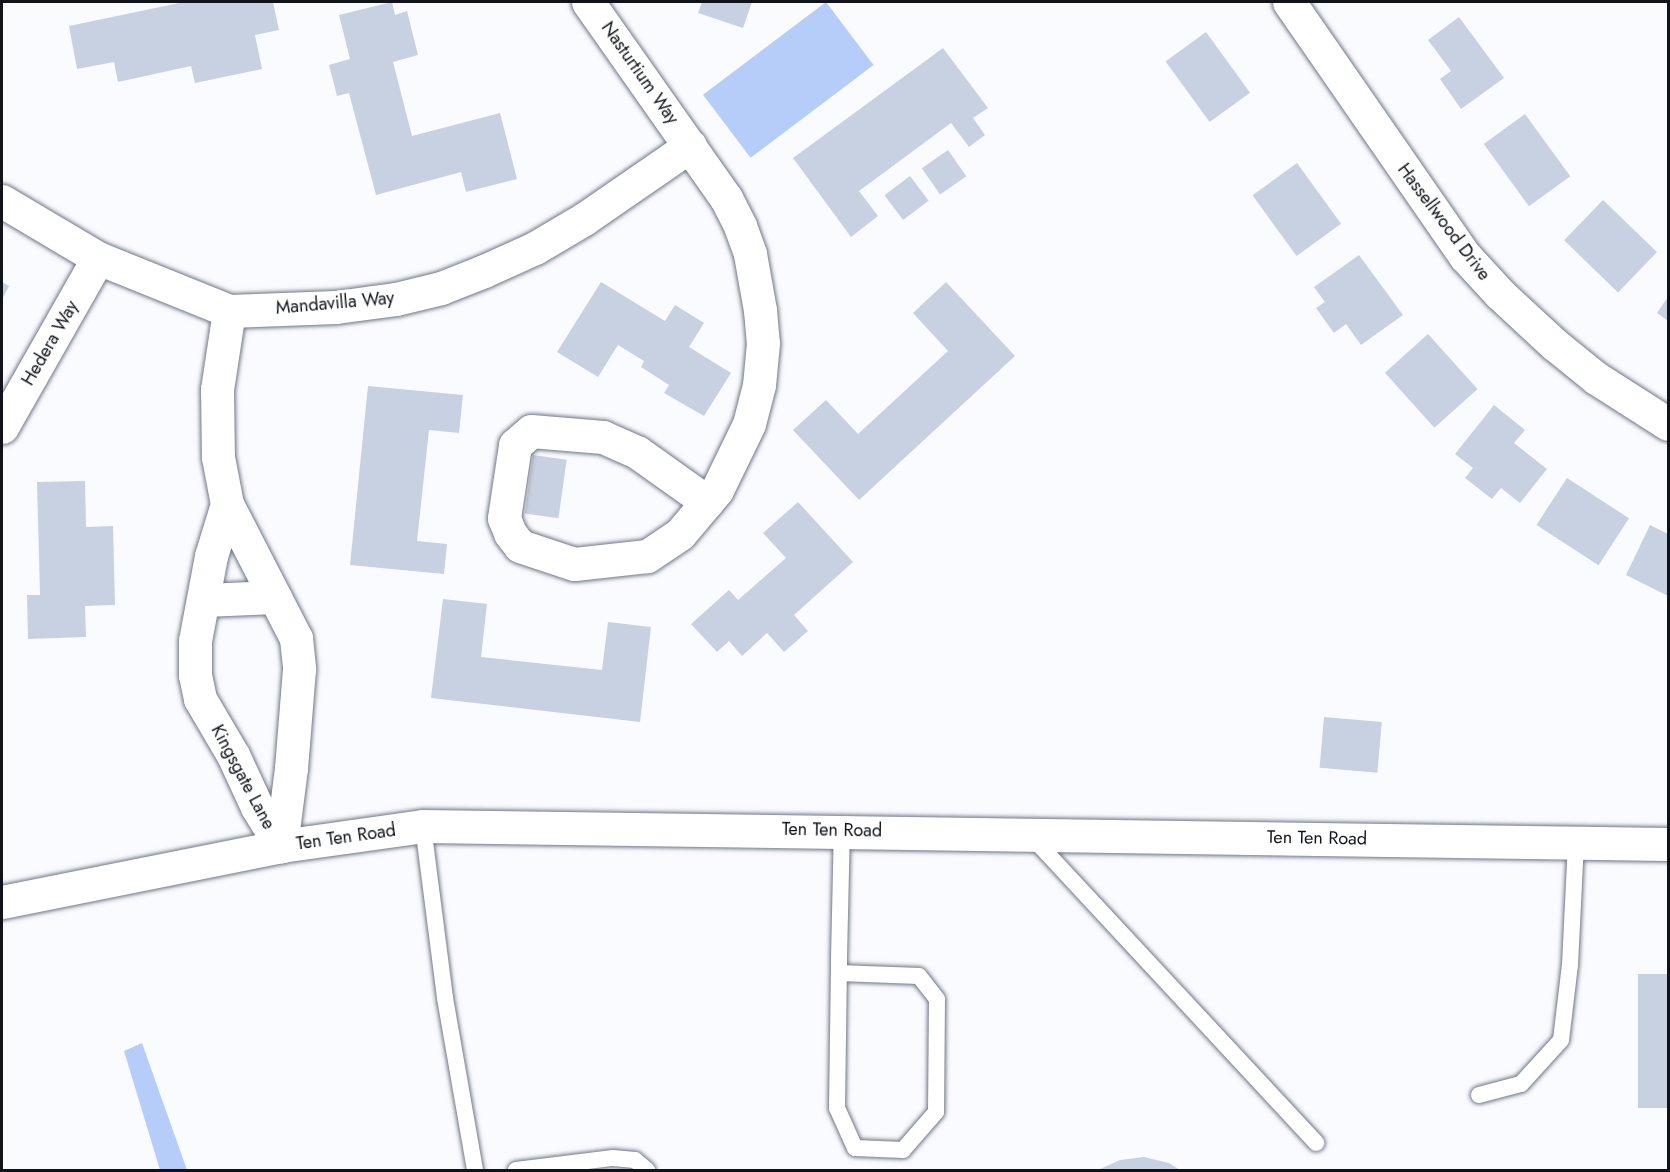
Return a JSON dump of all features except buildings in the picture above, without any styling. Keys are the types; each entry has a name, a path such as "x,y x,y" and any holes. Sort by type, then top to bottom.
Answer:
{"street":[{"name":"Nasturtium Way","path":"588,2 726,198 740,226 750,254 763,344 759,385 749,424 717,490 707,502 680,534 647,555 574,564 520,546 510,533 504,518 515,445 531,431 603,437 637,452 707,502"},
{"name":"Hassellwood Drive","path":"1289,2 1465,256 1500,294 1554,344 1596,378 1668,424"},
{"name":"Mandavilla Way","path":"2,201 99,258 229,311 336,307 396,299 441,288 535,248 584,219 690,146"},
{"name":"Hedera Way","path":"2,427 99,258"},
{"name":"Kingsgate Lane","path":"229,311 217,389 218,457 227,504 296,638 298,669 291,768 281,846"},
{"name":"Kingsgate Lane","path":"227,504 211,556 195,641 195,675 200,699 233,755 257,807 281,846"},
{"path":"204,600 275,597"},
{"name":"Ten Ten Road","path":"2,902 281,846 423,826 842,830 1668,844"}],"lane":[{"path":"423,826 445,998 474,1170"},
{"path":"839,973 919,976 937,999 936,1112 903,1150 855,1148 837,1108 839,973 842,830"},
{"path":"1029,833 1316,1143"},
{"path":"1479,1095 1521,1084 1562,1040 1570,965 1576,842"},
{"path":"516,1170 612,1158 635,1160 647,1170"}],"shaded area":[{"path":"826,2 874,65 751,158 703,95"},
{"path":"142,1043 187,1170 160,1170 124,1051"}]}
